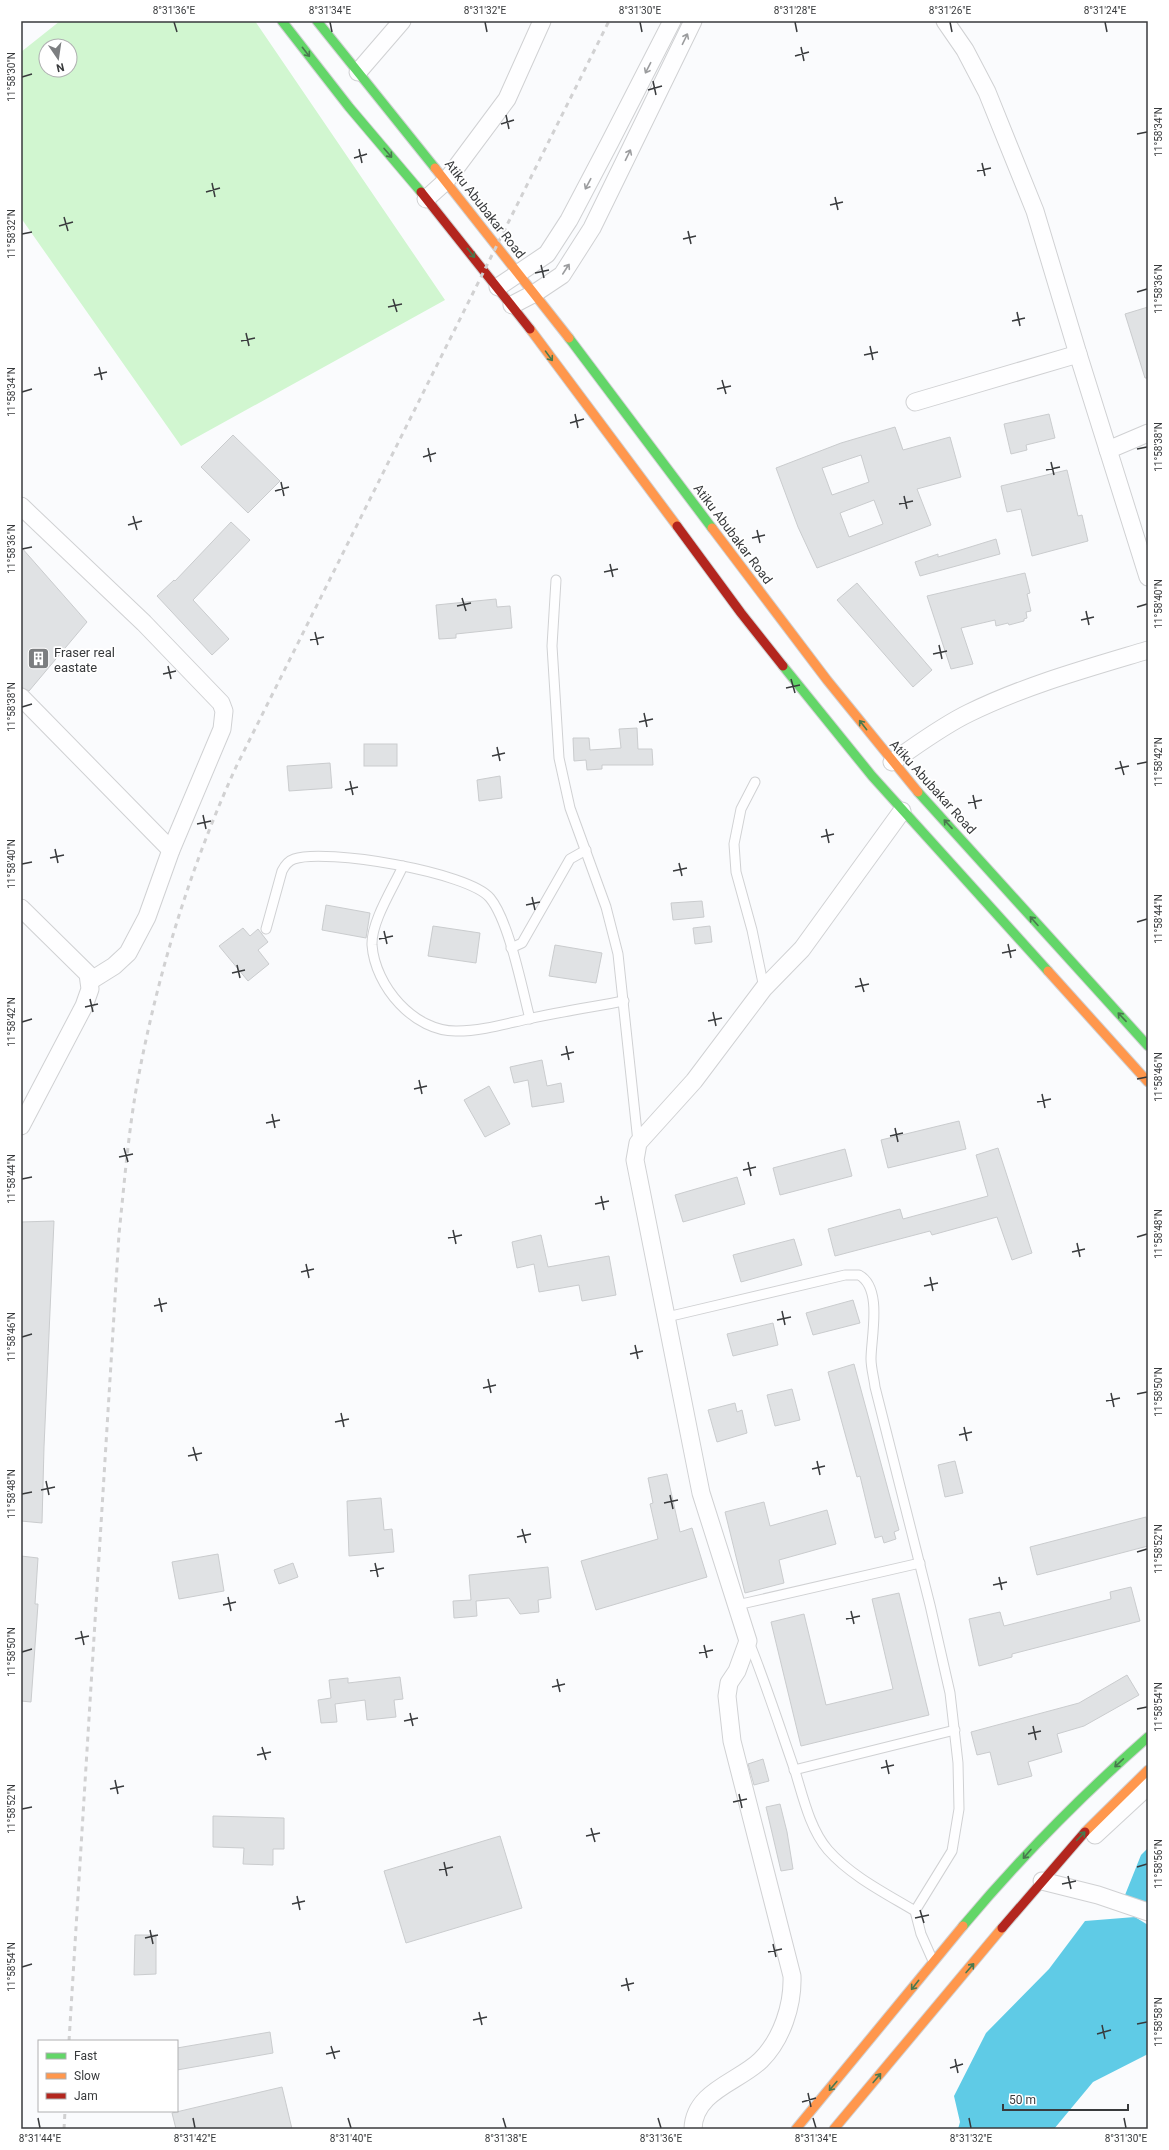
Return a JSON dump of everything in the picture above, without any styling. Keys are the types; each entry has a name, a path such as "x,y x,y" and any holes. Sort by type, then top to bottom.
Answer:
{"street":[{"path":"282,21 349,107 498,287 737,606 841,739 902,811 1148,1082"},
{"path":"358,72 402,21"},
{"path":"426,199 446,181 507,99 542,21"},
{"path":"498,287 547,254 569,220 672,21"},
{"path":"512,305 535,293 562,275 592,228 693,21"},
{"path":"945,21 965,50 987,92 1036,211 1078,354 1148,577"},
{"name":"Atiku Abubakar Road","path":"319,22 535,293 827,680 892,762 1148,1046"},
{"path":"915,402 1078,354"},
{"path":"1108,450 1148,433"},
{"path":"21,506 144,624 223,707 222,729 171,850 147,917 128,953 114,966 90,981"},
{"path":"892,762 940,729 968,713 1003,697 1053,679 1148,650"},
{"path":"21,697 171,850"},
{"path":"693,2129 693,2122 698,2110 707,2099 723,2085 760,2062 768,2053 778,2036 792,1993 792,1976 731,1735 728,1696 729,1683 736,1671 748,1641 701,1493 635,1160 638,1143 694,1081 764,988 802,949 902,811"},
{"path":"21,908 88,974 90,981 90,989 84,1006 21,1126"},
{"path":"796,2129 930,1971 933,1961 1066,1810 1148,1737"},
{"path":"834,2129 949,1985 1104,1811 1148,1770"},
{"path":"1057,1862 1078,1849 1097,1834 1148,1786"},
{"path":"1042,1881 1077,1889 1148,1912"}],"lane":[{"path":"556,580 552,646 559,758 570,808 606,907 618,954 638,1143"},
{"path":"755,782 741,809 734,844 736,872 752,930 764,988"},
{"path":"511,948 522,943 570,859 586,850"},
{"path":"266,930 282,871 287,862 294,859 322,856 403,866 441,874 480,889 490,898 499,915 511,948 530,1019"},
{"path":"403,866 376,923 372,945 386,990 410,1014 433,1027 455,1031 483,1030 530,1019 624,1001"},
{"path":"667,1317 845,1275 855,1274 866,1280 871,1294 874,1318 871,1359 875,1386 920,1563 950,1693 955,1730 959,1809 952,1851 915,1911"},
{"path":"737,1606 920,1563"},
{"path":"748,1641 762,1675 805,1803 817,1832 827,1849 844,1865 915,1911 921,1934 933,1961"},
{"path":"794,1770 955,1730"}],"green space":[{"path":"60,21 255,21 445,300 181,446 21,218 21,52 38,38 38,78 78,78 78,38 39,38"}],"water":[{"path":"1148,1848 1148,1904 1125,1895 1141,1855"},
{"path":"1135,1917 1148,1925 1148,2054 1093,2082 1054,2129 958,2129 960,2122 954,2096 986,2033 1049,1969 1085,1921"}],"building":[{"path":"1148,307 1148,378 1145,378 1125,314"},
{"path":"1049,414 1055,438 1026,445 1027,450 1011,454 1004,424"},
{"path":"895,427 903,450 950,437 961,477 917,489 931,525 817,568 798,527 776,468 841,443","holes":["861,455 869,482 832,495 822,468","874,500 883,524 849,537 840,513"]},
{"path":"233,435 280,481 248,513 201,467"},
{"path":"1067,470 1078,516 1082,515 1088,541 1032,556 1021,509 1007,512 1001,486"},
{"path":"231,522 250,540 193,600 229,639 212,655 157,596 174,580 175,581"},
{"path":"996,539 1000,554 920,576 915,562 938,554 938,557"},
{"name":"Fraser real eastate","path":"21,547 87,622 29,691 21,687"},
{"path":"1025,573 1030,593 1027,594 1031,611 1026,612 1027,618 1024,619 1024,621 1009,625 1008,623 996,626 995,620 961,628 973,664 951,669 927,596"},
{"path":"857,583 932,670 913,687 837,600"},
{"path":"496,599 497,607 510,606 512,628 456,634 456,638 439,639 436,605"},
{"path":"637,728 638,749 652,749 653,765 602,765 602,769 587,770 586,760 574,761 573,738 589,738 590,750 621,748 619,729"},
{"path":"364,744 397,744 397,766 364,766"},
{"path":"330,763 332,788 289,791 287,766"},
{"path":"500,776 502,798 479,801 477,780"},
{"path":"702,901 704,917 673,920 671,903"},
{"path":"326,905 370,913 366,938 322,930"},
{"path":"433,926 480,933 476,963 428,956"},
{"path":"710,926 712,942 695,944 693,928"},
{"path":"243,928 250,936 258,929 268,942 258,950 269,964 248,981 219,946"},
{"path":"555,945 602,953 596,983 549,976"},
{"path":"542,1060 547,1086 561,1083 564,1102 532,1107 528,1080 514,1083 510,1067"},
{"path":"489,1086 510,1124 485,1137 464,1100"},
{"path":"959,1121 966,1149 888,1168 881,1140"},
{"path":"998,1148 1032,1253 1012,1260 997,1217 932,1235 930,1231 835,1256 828,1229 900,1209 903,1219 988,1196 976,1155"},
{"path":"845,1149 852,1176 780,1195 773,1168"},
{"path":"737,1177 745,1204 683,1222 675,1195"},
{"path":"54,1221 42,1523 21,1521 21,1222"},
{"path":"541,1235 548,1267 609,1256 616,1295 582,1301 579,1285 539,1292 534,1264 517,1268 512,1242"},
{"path":"794,1239 802,1265 741,1282 733,1255"},
{"path":"853,1300 860,1323 813,1335 806,1313"},
{"path":"773,1323 778,1345 733,1356 727,1334"},
{"path":"854,1364 899,1530 894,1532 896,1539 884,1543 882,1536 875,1538 860,1476 857,1477 828,1372"},
{"path":"792,1389 800,1420 775,1426 767,1395"},
{"path":"735,1403 737,1412 742,1410 747,1433 717,1442 708,1410"},
{"path":"955,1461 963,1493 945,1497 938,1465"},
{"path":"667,1474 680,1532 692,1528 707,1577 596,1610 581,1561 658,1539 650,1504 653,1503 648,1478"},
{"path":"381,1498 384,1530 392,1529 394,1552 349,1556 347,1501"},
{"path":"764,1502 770,1526 827,1510 836,1544 779,1560 784,1583 745,1593 725,1512"},
{"path":"1146,1517 1148,1527 1148,1546 1037,1575 1030,1547"},
{"path":"218,1554 224,1591 179,1599 172,1562"},
{"path":"21,1556 38,1558 35,1604 38,1604 31,1702 21,1701"},
{"path":"293,1563 298,1577 279,1584 274,1570"},
{"path":"548,1567 551,1598 538,1600 539,1612 520,1614 509,1598 476,1601 477,1616 454,1618 453,1601 471,1600 469,1575"},
{"path":"1131,1587 1140,1621 1012,1654 1012,1657 979,1666 969,1619 1000,1612 1004,1626 1111,1599 1110,1592"},
{"path":"899,1593 929,1715 801,1746 771,1622 804,1614 826,1705 893,1689 872,1599"},
{"path":"1127,1675 1139,1695 1084,1726 1057,1734 1062,1752 1028,1762 1032,1776 998,1785 990,1752 977,1755 971,1732 1079,1703"},
{"path":"400,1677 403,1699 394,1700 396,1717 367,1720 365,1700 335,1704 337,1722 321,1723 318,1700 331,1698 329,1680 348,1678 348,1683"},
{"path":"763,1759 769,1781 754,1785 748,1764"},
{"path":"780,1804 787,1832 793,1869 781,1871 766,1807"},
{"path":"213,1816 284,1818 284,1849 273,1849 273,1865 243,1864 244,1848 213,1847"},
{"path":"500,1836 522,1908 406,1943 384,1871"},
{"path":"135,1935 156,1935 156,1974 134,1975"},
{"path":"270,2032 273,2053 178,2070 178,2048"},
{"path":"282,2087 292,2129 176,2129 172,2113"}],"railway":[{"path":"69,2040 119,1234 133,1108 153,1007 189,885 203,845 236,767 609,21"},
{"path":"64,2129 65,2112"}],"traffic: fast":[{"path":"282,21 349,107 421,192"},
{"path":"317,21 435,168"},
{"path":"569,338 712,528"},
{"path":"783,666 872,776 1048,971"},
{"path":"918,792 1148,1046"},
{"path":"963,1926 1052,1828 1148,1737"}],"traffic: slow":[{"path":"435,168 569,338"},
{"path":"530,329 677,526"},
{"path":"712,528 827,680 918,792"},
{"path":"1048,971 1148,1082"},
{"path":"1085,1832 1148,1770"},
{"path":"796,2129 963,1926"},
{"path":"834,2129 1002,1928"}],"traffic: jam":[{"path":"421,192 530,329"},
{"path":"677,526 741,613 783,666"},
{"path":"1002,1928 1085,1832"}],"place":[{"name":"Fraser real eastate","path":"38,659"}]}
